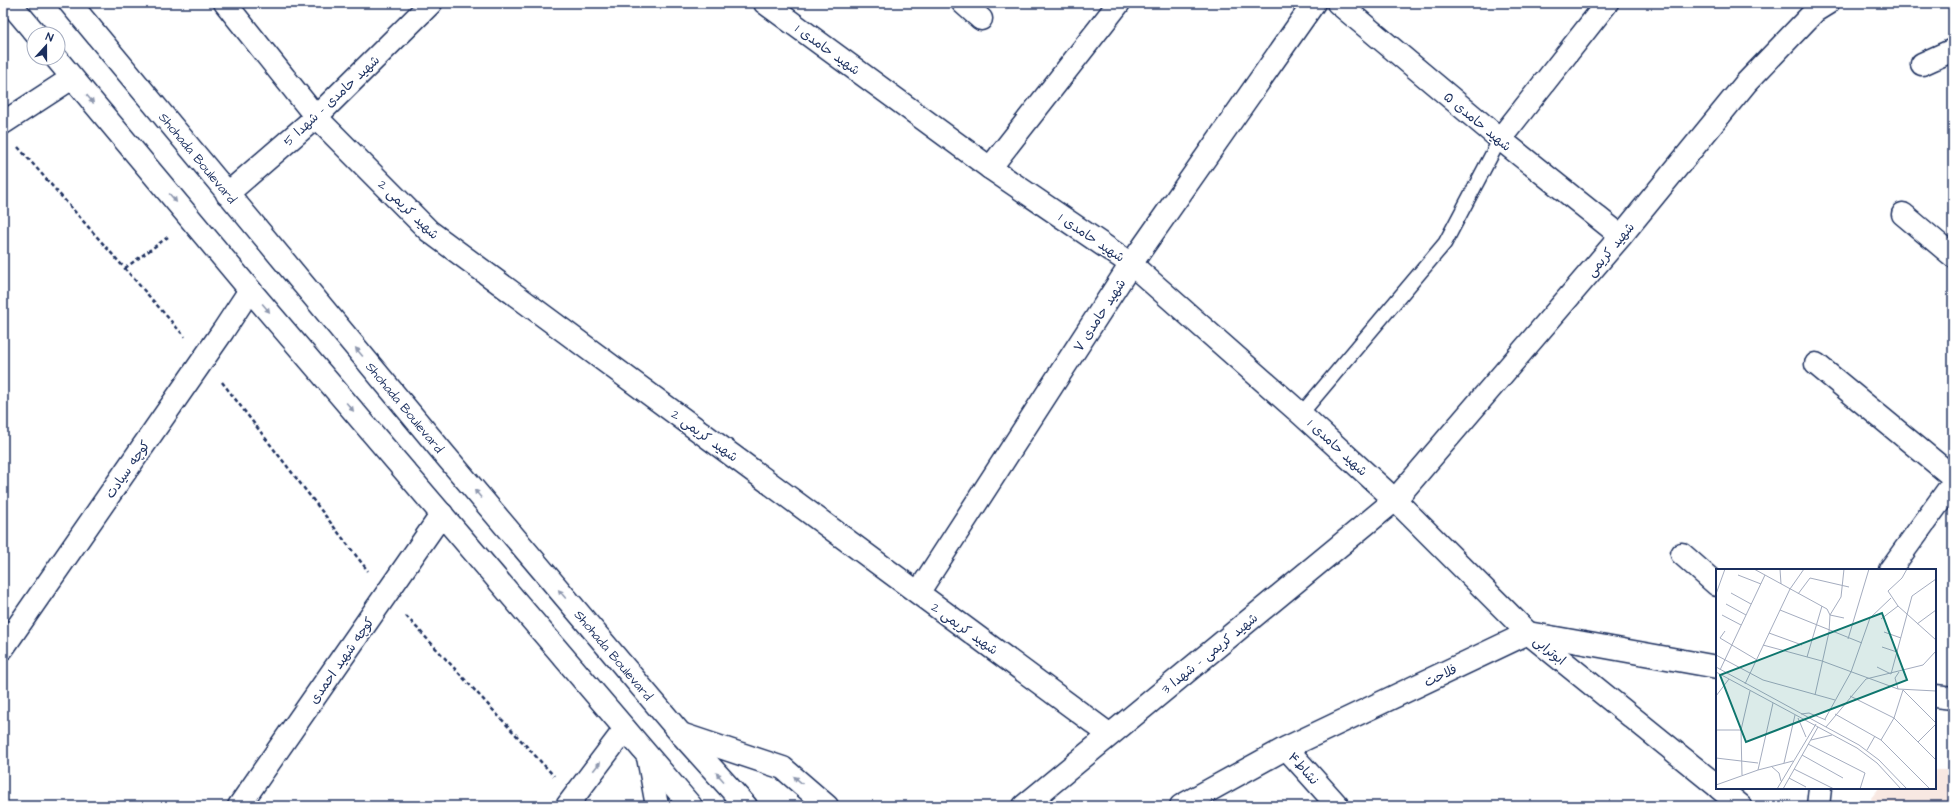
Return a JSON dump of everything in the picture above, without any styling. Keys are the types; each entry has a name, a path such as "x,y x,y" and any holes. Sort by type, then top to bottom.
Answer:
{"street":[{"path":"10,3 29,26"},
{"name":"Shohada Boulevard","path":"70,3 227,194 680,734 746,806"},
{"name":"شهيد کريمی 2","path":"225,3 316,117 429,231 1110,734"},
{"name":"شهید حامدی - شهدا 5","path":"227,194 316,117 431,3"},
{"name":"شهيد حامدی 1","path":"765,3 990,168 1132,264 1301,414 1395,500"},
{"path":"963,3 981,19"},
{"path":"990,168 1119,3"},
{"name":"شهید حامدی ۷","path":"918,593 1132,264 1314,3"},
{"name":"شهید حامدی ۵","path":"1338,3 1500,139 1621,236"},
{"path":"1500,139 1607,3"},
{"name":"شهید کریمی","path":"1395,500 1621,236 1746,83 1815,11 1828,3"},
{"path":"1922,64 1953,50"},
{"path":"62,66 250,290 691,806"},
{"path":"8,132 72,78"},
{"path":"1903,214 1953,256"},
{"name":"کوچه سیادت","path":"3,648 204,359 250,290"},
{"path":"1816,364 1953,477"},
{"path":"1891,569 1953,483"},
{"name":"ابوترابی","path":"1395,500 1528,633 1716,785"},
{"name":"شهيد کريمی - شهدا 3","path":"1024,806 1395,500"},
{"name":"کوچه شهید احمدی","path":"239,806 442,514"},
{"path":"1682,554 1716,584"},
{"path":"1528,633 1716,667"},
{"name":"فلاحت","path":"1182,806 1286,748 1528,633"},
{"path":"1936,696 1953,698"},
{"path":"570,801 625,729"},
{"path":"680,734 783,768 827,806"},
{"name":"نشاط۴","path":"1286,748 1338,806"},
{"path":"648,757 657,806"},
{"name":"ابوترابی","path":"1720,789 1741,806"},
{"path":"1818,806 1820,789"}],"lane":[{"path":"1301,414 1445,243 1500,139"}],"path":[{"path":"8,132 204,359 386,595 570,801"}],"shaded area":[{"path":"1936,770 1953,770 1953,806 1874,806 1871,798 1878,789 1936,789"}]}
